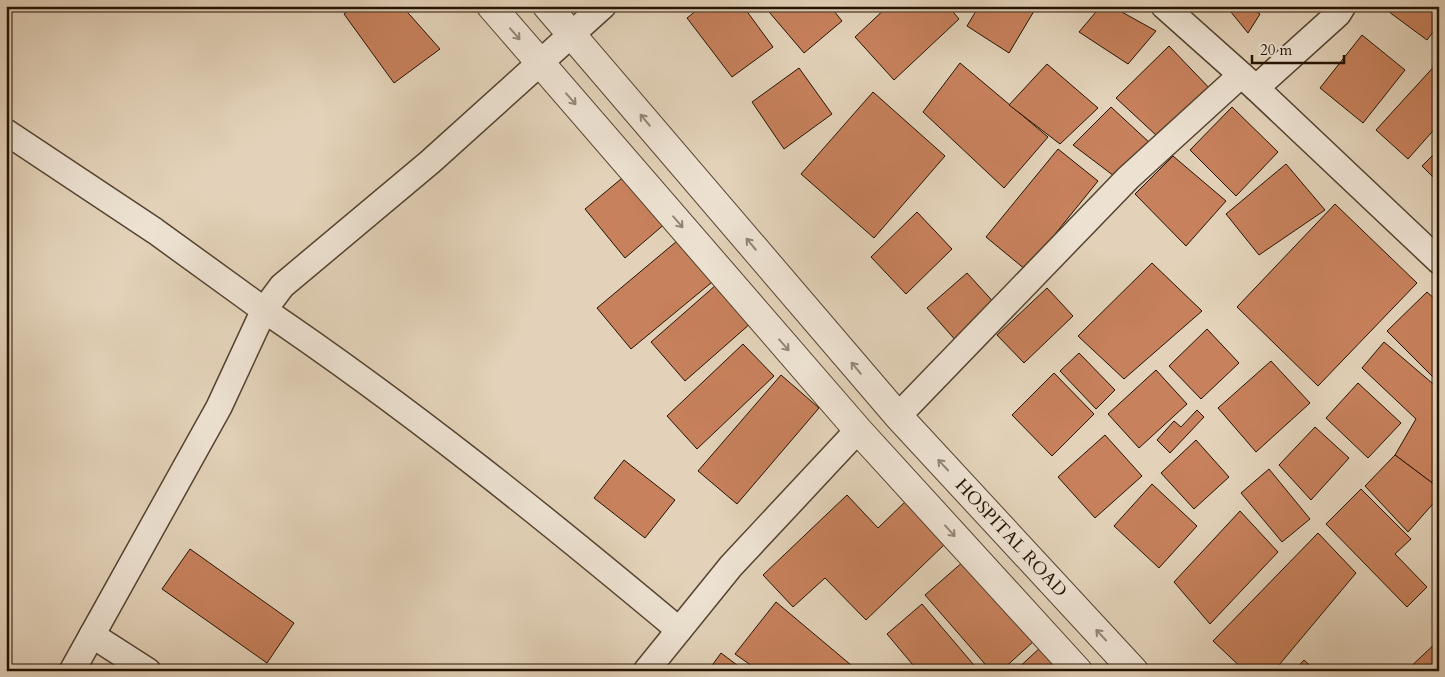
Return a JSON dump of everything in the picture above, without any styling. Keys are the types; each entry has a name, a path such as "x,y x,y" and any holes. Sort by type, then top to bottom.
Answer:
{"street":[{"path":"491,6 858,430 1078,671"},
{"name":"HOSPITAL ROAD","path":"547,6 893,410 1134,671"},
{"path":"72,671 219,407 264,310 282,286 430,162 603,6"},
{"path":"1164,6 1249,82 1439,261"},
{"path":"893,410 1128,178 1338,14 1343,6"},
{"path":"6,132 155,232 264,310 347,366 532,508 679,630"},
{"path":"646,671 731,566 858,430"},
{"path":"92,635 148,671"}],"building":[{"path":"355,6 402,6 440,49 394,83 344,14"},
{"path":"702,6 743,6 773,47 732,77 687,18"},
{"path":"764,6 830,6 842,21 804,53"},
{"path":"888,6 948,6 959,19 894,80 855,37"},
{"path":"979,6 1037,6 1009,53 967,26"},
{"path":"1101,6 1111,6 1156,31 1128,64 1079,32"},
{"path":"1226,6 1248,6 1260,14 1248,33"},
{"path":"1381,6 1439,6 1439,24 1427,40"},
{"path":"1362,35 1405,70 1363,123 1320,88"},
{"path":"1169,46 1215,94 1157,136 1116,98"},
{"path":"1439,61 1439,124 1408,159 1376,130"},
{"path":"960,63 1048,137 1004,188 923,112"},
{"path":"1047,64 1098,108 1060,144 1009,105"},
{"path":"799,68 832,114 784,149 752,102"},
{"path":"873,92 945,156 874,238 801,174"},
{"path":"1111,107 1151,144 1118,179 1073,145"},
{"path":"1232,107 1278,152 1236,196 1190,150"},
{"path":"1058,149 1098,181 1026,270 986,237"},
{"path":"1439,149 1439,183 1422,166"},
{"path":"1173,156 1226,201 1186,246 1135,194"},
{"path":"1286,164 1325,210 1259,255 1226,214"},
{"path":"627,174 667,222 625,258 585,209"},
{"path":"1335,204 1417,283 1318,386 1237,307"},
{"path":"917,212 952,249 906,294 871,257"},
{"path":"683,236 717,278 631,349 597,308"},
{"path":"1152,263 1202,311 1124,379 1078,336"},
{"path":"967,273 998,307 958,343 927,308"},
{"path":"716,285 751,323 685,381 651,342"},
{"path":"1047,288 1073,316 1024,363 997,335"},
{"path":"1427,292 1439,303 1439,383 1387,331"},
{"path":"1207,329 1239,363 1201,399 1169,366"},
{"path":"1384,342 1439,389 1439,475 1431,482 1395,455 1416,419 1362,368"},
{"path":"743,344 774,376 697,449 667,416"},
{"path":"1079,353 1115,390 1096,409 1060,371"},
{"path":"1271,361 1310,403 1256,452 1218,408"},
{"path":"1156,370 1187,404 1139,448 1108,414"},
{"path":"1054,373 1094,414 1052,456 1012,415"},
{"path":"781,375 819,408 737,504 698,471"},
{"path":"1358,383 1401,423 1368,458 1326,418"},
{"path":"1197,410 1204,417 1170,453 1157,440 1174,421 1181,427"},
{"path":"1315,427 1349,458 1311,500 1279,465"},
{"path":"1105,435 1142,476 1095,518 1058,477"},
{"path":"1196,440 1229,477 1194,509 1161,473"},
{"path":"1395,455 1439,488 1439,497 1408,532 1365,486"},
{"path":"624,460 675,500 645,538 594,498"},
{"path":"1269,469 1310,519 1282,542 1241,493"},
{"path":"1152,484 1197,526 1159,568 1114,526"},
{"path":"1361,489 1411,539 1395,554 1427,587 1407,607 1326,524"},
{"path":"847,495 878,528 906,501 946,543 866,620 825,578 793,607 763,575"},
{"path":"1240,511 1278,552 1210,624 1174,582"},
{"path":"1318,533 1356,573 1274,671 1245,671 1213,641"},
{"path":"190,549 294,623 267,663 162,589"},
{"path":"964,561 1034,641 1001,671 991,671 925,595"},
{"path":"776,602 851,665 846,671 759,671 735,654"},
{"path":"922,604 979,671 918,671 887,634"},
{"path":"1439,640 1439,671 1406,671"},
{"path":"1042,646 1065,671 1015,671"},
{"path":"721,653 745,671 708,671"},
{"path":"1304,660 1316,671 1294,671"}]}
